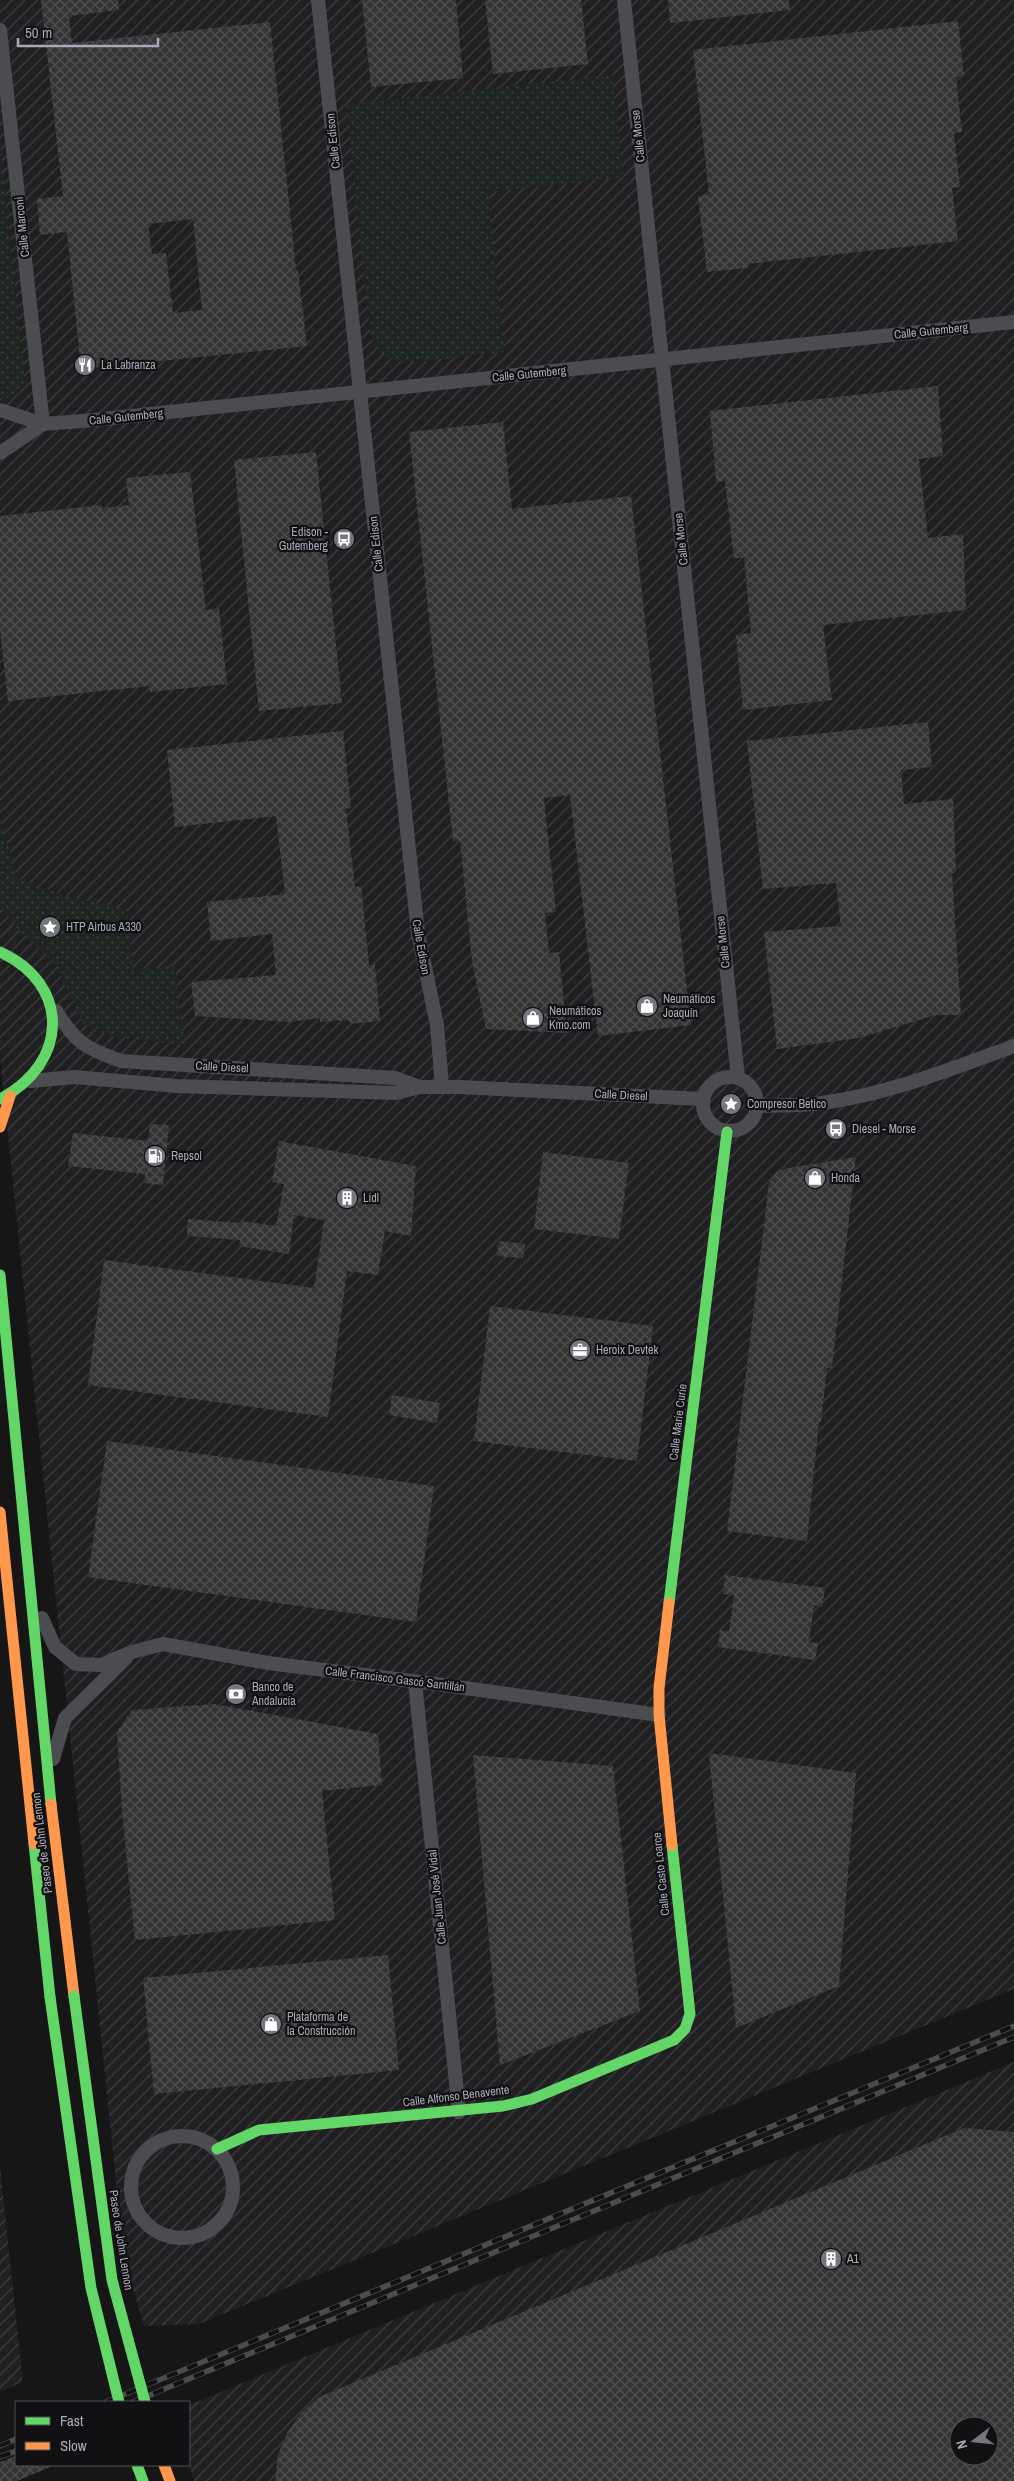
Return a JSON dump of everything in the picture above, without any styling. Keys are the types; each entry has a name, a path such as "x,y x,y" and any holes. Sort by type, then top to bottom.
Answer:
{"main road":[{"path":"0,952 15,959 30,970 40,983 48,999 52,1016 52,1034 45,1059 31,1081 5,1098 0,1127"},
{"name":"Calle Marie Curie","path":"659,1715 659,1688 727,1132"},
{"name":"Paseo de John Lennon","path":"0,1275 33,1599 48,1775 74,1996 112,2280 145,2401"},
{"name":"Paseo de John Lennon","path":"0,1512 50,1997 92,2288 119,2401"},
{"name":"Calle Casto Loarce","path":"659,1715 690,2014 685,2029"},
{"name":"Calle Alfonso Benavente","path":"217,2149 259,2130 459,2112 503,2106 532,2099 674,2040 685,2029"},
{"path":"137,2466 143,2481"},
{"path":"164,2466 170,2481"}],"street":[{"name":"Calle Edison","path":"318,0 418,933 436,1025 442,1087"},
{"name":"Calle Morse","path":"624,0 738,1078"},
{"name":"Calle Marconi","path":"0,30 43,424"},
{"name":"Calle Gutemberg","path":"43,424 359,393 1014,322"},
{"path":"0,410 43,424"},
{"path":"0,453 43,424"},
{"name":"Calle Diesel","path":"48,999 69,1032 88,1050 121,1061 395,1078 420,1086 703,1100"},
{"path":"757,1106 821,1103 871,1094 914,1083 1014,1046"},
{"name":"Calle Diesel","path":"31,1081 74,1077 177,1086 396,1093 420,1086"},
{"path":"729,1077 738,1078 752,1089 756,1097 757,1106 754,1117 748,1125 738,1130 727,1132 718,1129 706,1117 703,1100 712,1084 729,1077"},
{"name":"Calle Francisco Gascó Santillán","path":"33,1599 55,1646 76,1664 101,1665 132,1652 162,1644 268,1663 659,1715"},
{"path":"48,1775 65,1718 132,1652"},
{"name":"Calle Juan José Vidal","path":"415,1682 459,2112"},
{"path":"186,2135 203,2140 217,2149 225,2158 233,2178 233,2194 228,2210 218,2223 205,2232 189,2237 181,2237 158,2231 144,2221 134,2198 132,2189 133,2172 140,2158 154,2144 169,2137 186,2135"}],"shaded area":[{"path":"0,0 1014,0 1014,1989 199,2324 144,2326 124,2259 0,1058"},
{"path":"612,75 623,177 488,192 504,352 410,363 394,360 383,353 375,343 369,328 347,104"},
{"path":"0,142 25,383 15,396 0,399"},
{"path":"0,817 17,878 69,896 95,903 123,907 127,911 133,969 175,966 184,1045 109,1036 83,1023 56,967 16,927 0,906"},
{"name":"A1","path":"1014,2062 1014,2481 194,2481 189,2466 190,2405"},
{"path":"0,2166 23,2382 0,2392"}],"building":[{"path":"41,0 118,0 119,10 69,16 72,43 270,22 296,270 298,270 307,346 81,369 67,232 40,235 37,199 63,196","holes":["193,219 202,310 173,313 166,253 152,254 148,224"]},
{"path":"362,0 456,0 463,78 371,87"},
{"path":"485,0 581,0 588,64 493,74"},
{"path":"668,0 789,0 790,10 670,23"},
{"path":"958,21 964,76 956,77 962,132 954,133 960,187 952,188 958,241 747,264 748,268 707,272 698,196 709,194 693,50"},
{"path":"938,386 943,456 919,459 928,538 963,534 966,610 823,625 832,700 743,710 736,635 751,633 744,557 734,559 725,481 716,482 710,411"},
{"path":"503,422 512,509 631,496 691,1025 598,1036 570,795 544,798 556,912 545,913 549,953 559,952 567,1033 486,1029 472,961 460,840 453,841 409,432"},
{"path":"316,452 342,703 259,711 234,460"},
{"path":"190,472 206,610 219,608 227,684 150,692 149,686 8,701 0,629 0,516 102,505 102,508 129,505 126,478"},
{"path":"928,722 932,767 901,770 904,804 953,799 956,872 952,873 961,1015 936,1015 859,1038 777,1049 764,932 841,926 836,883 763,889 747,741"},
{"path":"343,731 351,808 346,809 355,887 361,886 369,965 375,964 380,1021 350,1024 349,1020 320,1022 320,1018 290,1022 195,1016 191,982 276,975 272,934 211,941 207,902 285,894 276,816 175,827 167,750"},
{"path":"150,1124 169,1125 163,1185 144,1183 145,1174 68,1166 73,1133 148,1141"},
{"path":"279,1141 416,1166 411,1236 385,1231 378,1275 347,1271 328,1417 88,1385 104,1260 314,1288 324,1220 294,1215 289,1254 239,1246 240,1240 187,1236 188,1219 242,1223 242,1221 276,1226 284,1184 272,1182"},
{"path":"543,1152 629,1163 619,1239 534,1229"},
{"path":"856,1157 832,1368 827,1368 821,1422 819,1422 807,1541 727,1531 769,1183 776,1172 783,1169"},
{"path":"499,1241 525,1244 523,1258 497,1256"},
{"path":"490,1306 653,1326 637,1461 474,1441"},
{"path":"392,1395 440,1403 437,1423 389,1415"},
{"path":"107,1441 434,1486 416,1622 88,1577"},
{"path":"725,1575 825,1588 822,1607 814,1605 809,1642 818,1643 815,1660 718,1647 720,1630 729,1631 734,1595 723,1594"},
{"path":"214,1704 378,1734 382,1785 322,1791 335,1920 135,1940 122,1811 117,1732 132,1710"},
{"path":"709,1753 856,1773 839,1986 736,2028"},
{"path":"473,1755 613,1766 640,2011 500,2065"},
{"name":"Plataforma de la Construcción","path":"388,1955 399,2070 154,2094 143,1978"},
{"name":"A1","path":"964,2128 1014,2132 1014,2481 275,2481 278,2455 287,2433 301,2413 319,2397"},
{"path":"15,2456 15,2466 53,2466 17,2481 0,2481 0,2462"}],"railway":[{"path":"108,2401 1014,2026"},
{"path":"135,2401 1014,2037"},
{"path":"0,2446 15,2439"},
{"path":"0,2457 15,2451"}],"traffic: fast":[{"path":"0,952 23,966 40,984 50,1004 52,1025 49,1046 39,1066 22,1084 0,1099"},
{"path":"669,1603 727,1132"},
{"path":"0,1275 51,1804"},
{"path":"34,1844 50,1997"},
{"path":"217,2149 259,2130 503,2106 532,2099 674,2040 685,2029 690,2014 672,1845"},
{"path":"74,1996 112,2280 145,2401"},
{"path":"50,1997 91,2288 119,2401"},
{"path":"137,2466 143,2481"}],"traffic: slow":[{"path":"0,1127 10,1096"},
{"path":"0,1512 34,1844"},
{"path":"669,1603 659,1688 659,1715 672,1845"},
{"path":"51,1804 74,1996"},
{"path":"164,2466 170,2481"}],"place":[{"name":"La Labranza","path":"85,365"},
{"name":"Edison - Gutemberg","path":"344,539"},
{"name":"HTP Airbus A330","path":"50,927"},
{"name":"Neumáticos Joaquín","path":"647,1006"},
{"name":"Neumáticos Kmo.com","path":"533,1018"},
{"name":"Compresor Betico","path":"731,1104"},
{"name":"Diesel - Morse","path":"836,1129"},
{"name":"Repsol","path":"155,1156"},
{"name":"Honda","path":"815,1178"},
{"name":"Lidl","path":"347,1198"},
{"name":"Heroix Devtek","path":"580,1350"},
{"name":"Banco de Andalucía","path":"236,1694"},
{"name":"Plataforma de la Construcción","path":"271,2024"},
{"name":"A1","path":"831,2259"}]}
